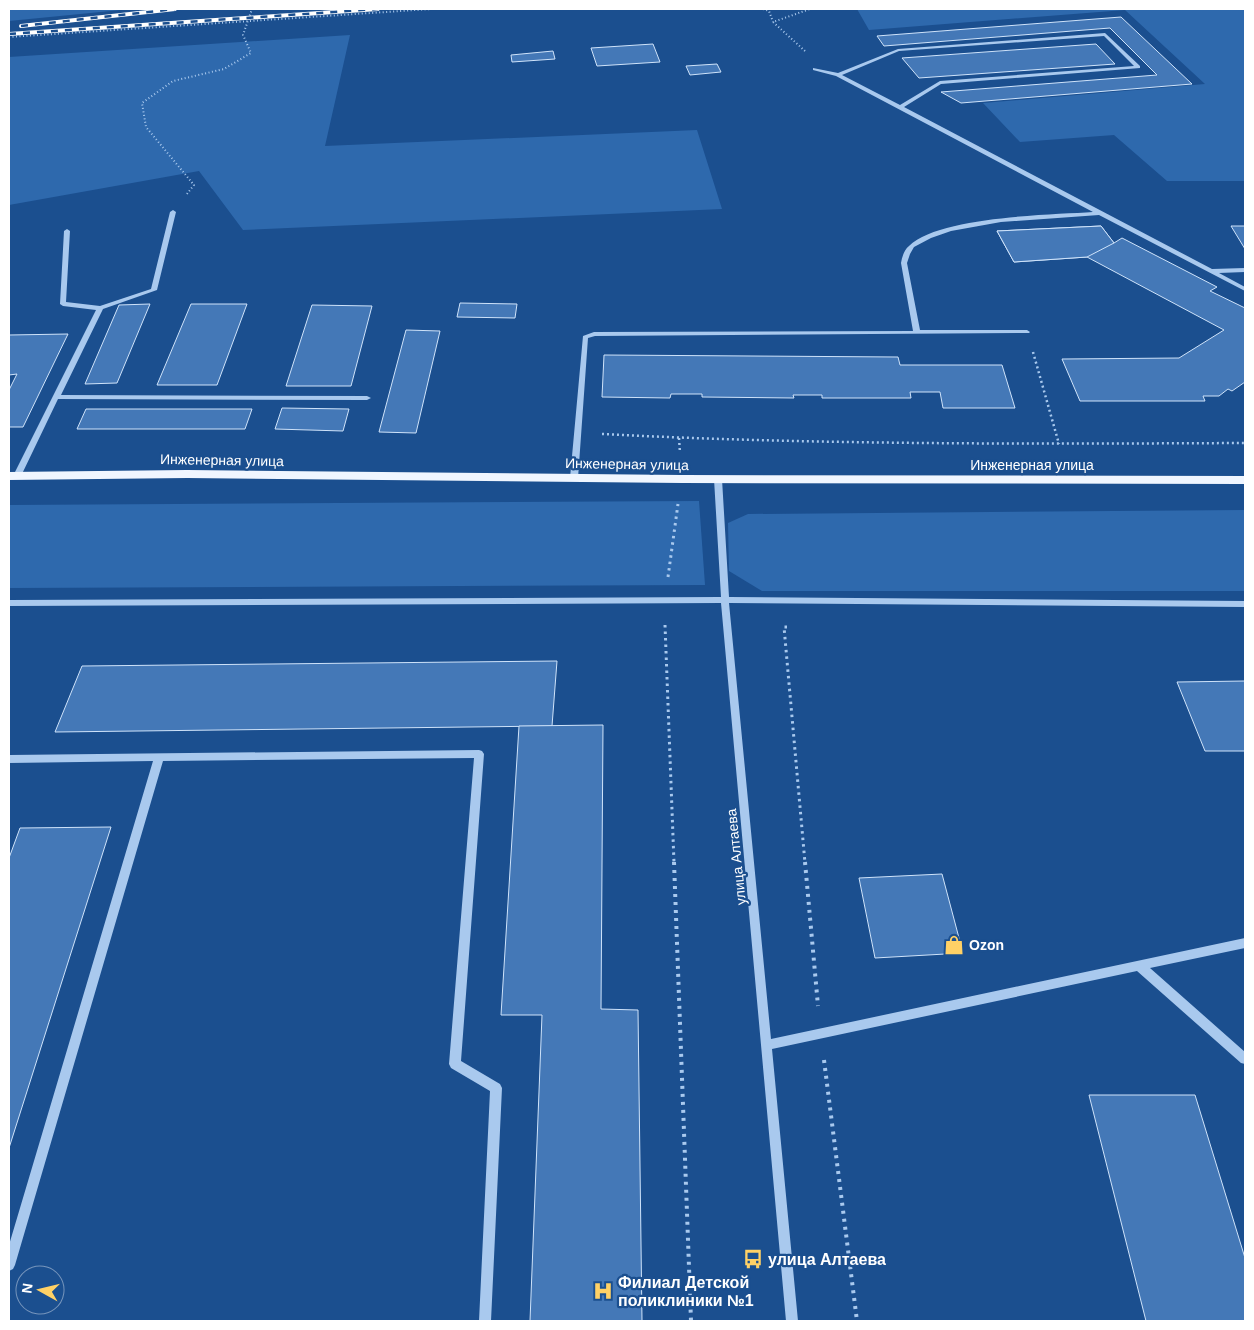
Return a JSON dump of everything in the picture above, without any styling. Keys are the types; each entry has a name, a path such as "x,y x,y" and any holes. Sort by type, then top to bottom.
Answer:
{"main road":[{"name":"Инженерная улица","path":"13,476 187,474 682,479 1245,480"}],"street":[{"path":"838,75 898,50 1105,34 1138,67 940,83 899,108"},
{"path":"815,69 838,75 1245,289"},
{"path":"66,231 62,304 100,308 154,290 173,212"},
{"path":"917,333 904,263 906,253 912,246 938,233 975,223 1100,213"},
{"path":"1213,271 1245,270"},
{"path":"13,476 56,397 100,308"},
{"path":"574,478 585,337 603,334 1027,332"},
{"path":"56,397 367,398"},
{"name":"улица Алтаева","path":"718,479 725,600 768,1045 792,1321"},
{"path":"9,603 725,600 1245,604"},
{"path":"9,759 479,754 455,1064 496,1088 485,1321"},
{"path":"9,1265 159,758"},
{"path":"768,1045 1245,943"}],"lane":[{"path":"1138,965 1245,1059"}],"path":[{"path":"173,212 194,185 146,127 142,103 173,81 224,69 251,53 243,35 252,9"},
{"path":"9,37 431,9"},
{"path":"763,9 769,11 773,22 817,61 815,69"},
{"path":"773,22 810,9"},
{"path":"1027,332 1059,444"},
{"path":"579,432 679,438 1059,444 1245,443"},
{"path":"682,479 664,601 691,1321"},
{"path":"794,627 784,627 821,1033 857,1321"}],"shaded area":[{"path":"9,9 131,9 9,21"},
{"path":"857,9 1245,9 1245,181 1167,181 1114,135 1020,142 983,103 1205,84 1125,10 869,30"},
{"path":"350,35 325,146 697,130 722,209 243,230 199,171 9,205 9,57"},
{"path":"699,501 705,585 9,588 9,505"},
{"path":"1245,510 1245,591 762,591 729,571 728,523 748,514"}],"building":[{"path":"1121,17 1192,84 961,103 941,92 1157,75 1110,28 884,46 877,36"},
{"path":"653,44 660,62 597,66 591,48"},
{"path":"1096,44 1115,64 919,78 902,58"},
{"path":"553,51 555,59 512,62 511,55"},
{"path":"717,64 721,72 690,75 686,66"},
{"path":"1101,226 1114,243 1122,238 1217,287 1210,291 1245,308 1245,382 1232,391 1228,389 1219,396 1203,396 1205,401 1080,401 1062,359 1179,358 1224,330 1087,257 1014,262 997,231"},
{"path":"1101,226 1114,243 1087,257 1014,262 997,231"},
{"path":"1231,226 1245,226 1245,249"},
{"path":"460,303 517,304 515,318 457,317"},
{"path":"150,304 117,383 85,384 119,305"},
{"path":"191,304 247,304 217,385 157,385"},
{"path":"312,305 372,306 351,386 286,386"},
{"path":"406,330 440,331 416,433 379,432"},
{"path":"68,334 23,427 9,427 9,390 17,374 9,375 9,335"},
{"path":"604,355 898,357 900,365 1002,365 1015,408 943,408 940,392 910,392 911,398 822,398 822,395 793,395 794,398 702,397 702,394 671,394 670,398 602,397"},
{"path":"282,408 349,409 343,431 275,429"},
{"path":"86,409 252,409 245,429 77,429"},
{"path":"557,661 552,726 55,732 82,666"},
{"path":"1245,681 1245,751 1205,751 1177,682"},
{"path":"603,725 601,1009 638,1010 642,1321 530,1321 542,1015 501,1015 519,726"},
{"path":"111,827 9,1148 9,858 20,828"},
{"path":"942,874 963,953 875,958 859,878"},
{"path":"1089,1095 1195,1095 1245,1258 1245,1321 1146,1321"}],"railway":[{"path":"21,26 175,9"},
{"path":"9,34 378,9"}],"place":[{"name":"Ozon","path":"954,945"},
{"name":"улица Алтаева","path":"753,1259"},
{"name":"Филиал Детской поликлиники №1","path":"603,1291"}]}
